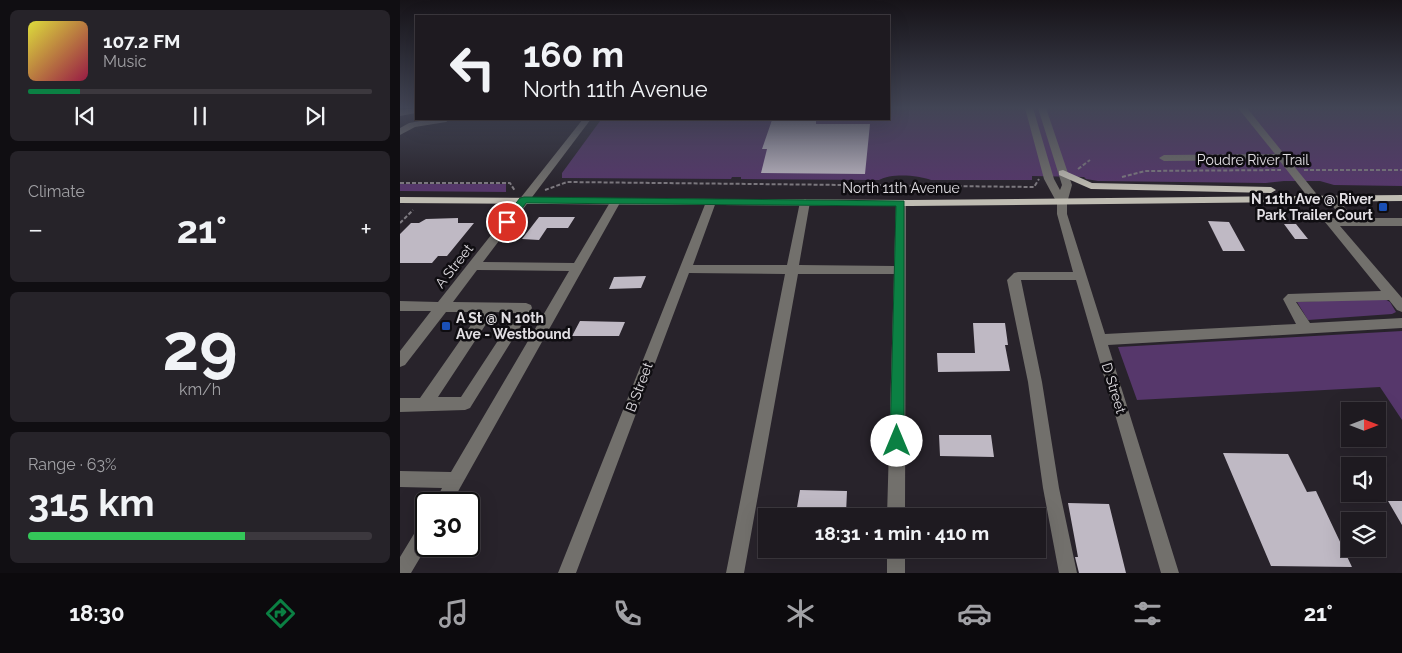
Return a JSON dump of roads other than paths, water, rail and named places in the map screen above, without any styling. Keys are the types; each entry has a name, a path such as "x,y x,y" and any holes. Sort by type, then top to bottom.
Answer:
{"main road":[{"path":"1063,173 1091,186 1281,191 1315,198"},
{"name":"North 11th Avenue","path":"400,200 527,195 616,201 901,203 1062,203 1402,198"}],"street":[{"name":"A Street","path":"400,361 575,135"},
{"name":"D Street","path":"1037,135 1049,179 1062,203"},
{"name":"D Street","path":"1051,135 1067,185 1062,203 1062,214 1170,573"},
{"path":"1264,135 1315,198"},
{"path":"1164,158 1282,157"},
{"path":"1332,198 1351,222"},
{"path":"449,492 616,201"},
{"name":"B Street","path":"567,573 711,202"},
{"path":"735,573 805,202"},
{"path":"896,508 901,203"},
{"path":"1402,222 1331,222 1402,307"},
{"path":"473,266 578,267"},
{"path":"685,269 900,270"},
{"path":"1068,573 1051,488 1035,382 1013,280 1018,276 1080,276"},
{"path":"1306,328 1290,302 1289,299 1292,297 1392,295"},
{"path":"400,306 526,308 465,403 400,405"},
{"path":"424,404 491,307"},
{"path":"1100,340 1402,323"},
{"path":"400,479 456,480"},
{"path":"401,573 415,549"},
{"path":"896,558 896,573"}],"place":[{"name":"N 11th Ave @ River Park Trailer Court","path":"1383,207"},
{"name":"A St @ N 10th Ave - Westbound","path":"446,326"}]}
